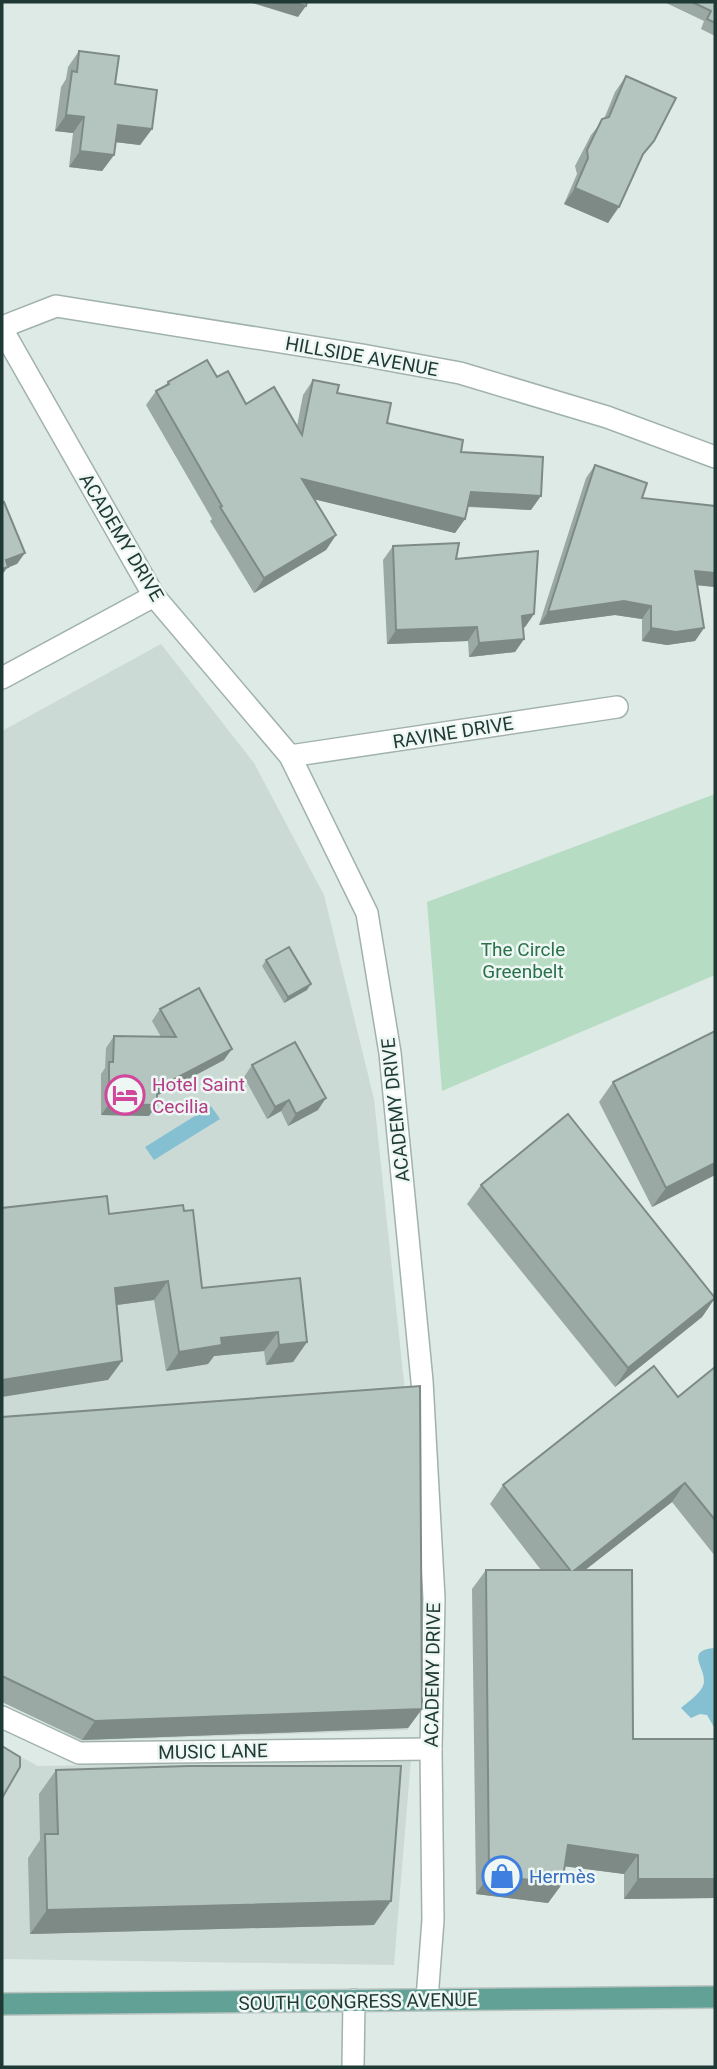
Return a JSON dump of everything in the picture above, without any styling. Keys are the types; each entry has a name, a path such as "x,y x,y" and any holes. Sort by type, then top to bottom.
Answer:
{"main road":[{"name":"SOUTH CONGRESS AVENUE","path":"2,2004 715,1997"}],"street":[{"name":"HILLSIDE AVENUE","path":"2,328 56,306 387,360 473,377 607,417 715,457"},
{"name":"ACADEMY DRIVE","path":"2,328 154,596 290,756 367,913 390,1053 422,1381 434,1598 431,1749 433,1920 427,1999"},
{"path":"2,678 154,596"},
{"name":"RAVINE DRIVE","path":"290,756 617,707"},
{"name":"MUSIC LANE","path":"2,1717 79,1753 431,1749"},
{"path":"353,2067 355,2000"}],"shaded area":[{"path":"161,644 254,763 324,895 374,1099 408,1420 408,1730 81,1741 2,1702 2,731"},
{"path":"2,1747 38,1766 411,1759 394,1965 2,1959"}],"green space":[{"name":"The Circle Greenbelt","path":"715,794 715,975 442,1091 427,902"}],"water":[{"path":"211,1106 220,1119 154,1160 145,1147"},
{"path":"715,1648 715,1729 707,1715 700,1714 691,1718 681,1708 703,1686 704,1677 698,1656 700,1652"}],"building":[{"path":"692,2 715,2 715,23 707,19 711,11"},
{"path":"79,51 119,56 115,84 157,90 152,129 118,125 114,155 80,151 84,117 66,115 72,71 77,72"},
{"path":"626,76 676,98 654,141 643,154 619,207 575,188 588,158 587,150 602,119 609,117"},
{"path":"207,360 217,377 228,371 246,404 274,387 302,435 313,380 339,385 337,393 391,403 387,423 463,440 461,452 543,457 541,496 471,492 465,519 302,479 336,535 264,578 220,507 222,506 156,391"},
{"path":"595,465 647,483 642,498 715,506 715,573 695,571 704,628 676,632 651,628 651,606 624,601 548,612"},
{"path":"4,502 25,553 6,560 8,567 2,569 2,503"},
{"path":"459,543 456,559 538,551 534,614 522,616 524,639 479,643 477,627 396,630 393,546"},
{"path":"289,947 311,984 288,997 266,960"},
{"path":"199,988 232,1049 157,1088 157,1105 109,1104 109,1062 113,1062 114,1036 176,1037 160,1009"},
{"path":"715,1031 715,1163 666,1188 613,1082"},
{"name":"Hotel Saint Cecilia","path":"295,1042 326,1098 296,1114 289,1100 275,1107 252,1065"},
{"path":"568,1114 715,1298 628,1368 481,1185"},
{"path":"107,1196 109,1214 183,1205 184,1211 193,1210 202,1288 300,1278 307,1342 279,1345 278,1332 221,1338 222,1345 179,1352 168,1281 115,1288 122,1361 2,1380 2,1208"},
{"path":"654,1366 678,1397 715,1367 715,1520 685,1483 575,1570 632,1570 633,1739 715,1739 715,1879 638,1879 638,1855 568,1845 562,1884 489,1875 486,1570 570,1570 503,1485"},
{"path":"420,1386 422,1709 95,1721 2,1676 2,1417"},
{"path":"2,1746 20,1757 20,1767 2,1798"},
{"path":"189,1766 401,1766 391,1901 47,1910 45,1834 58,1834 56,1770"}],"place":[{"name":"Hotel Saint Cecilia","path":"125,1095"},
{"name":"Hermès","path":"502,1876"}]}
